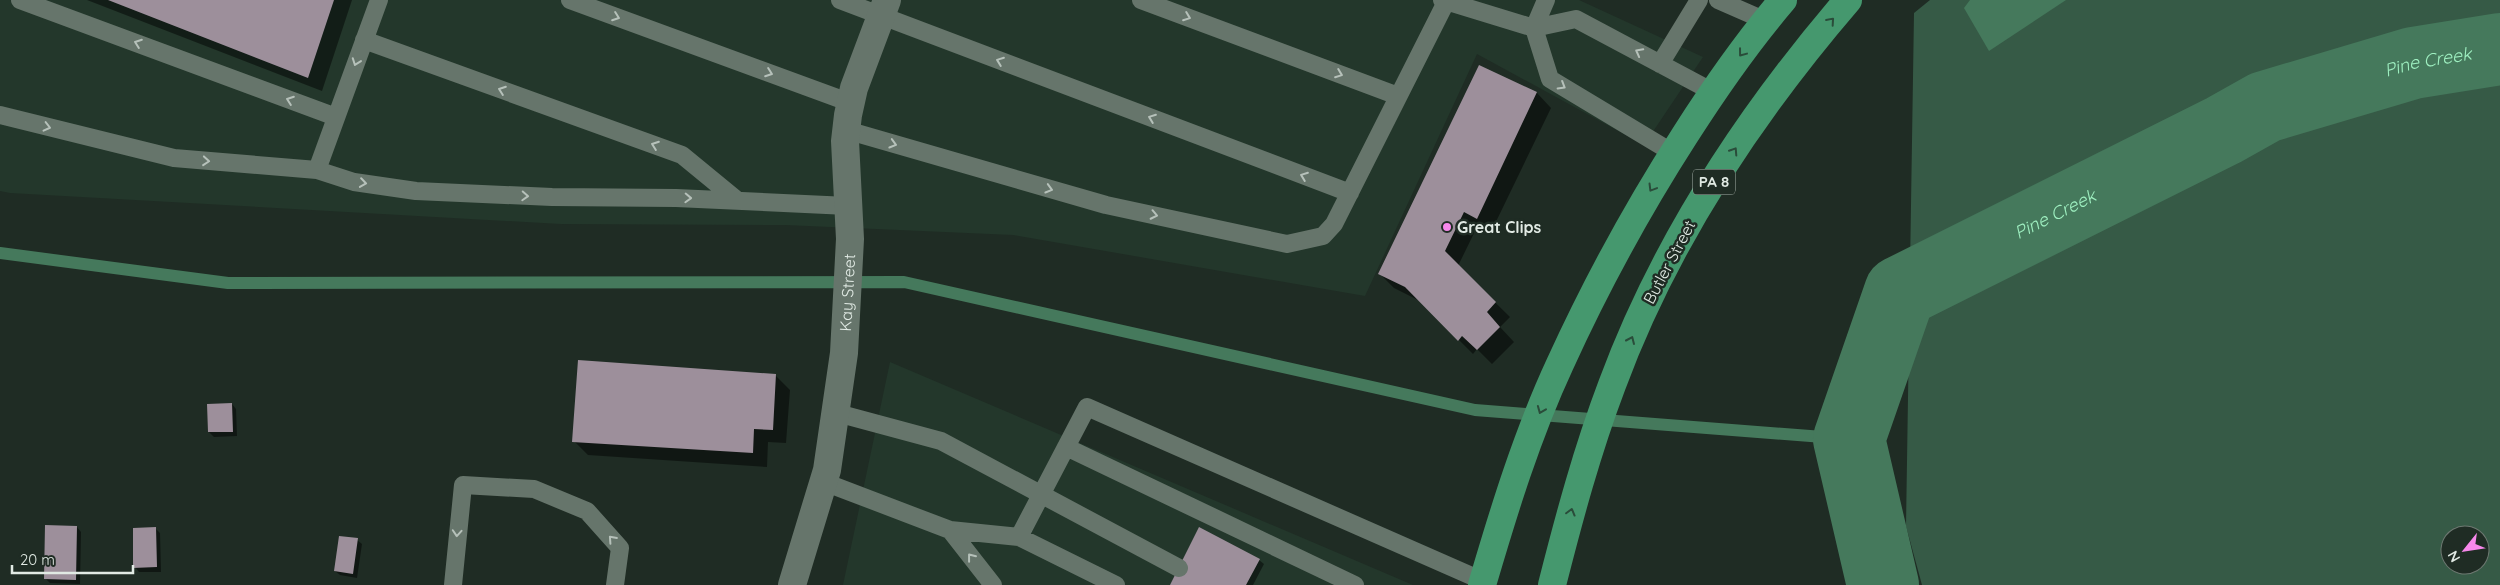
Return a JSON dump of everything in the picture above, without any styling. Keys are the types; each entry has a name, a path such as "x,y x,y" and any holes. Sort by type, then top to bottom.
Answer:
{"highway":[{"name":"Butler Street","path":"1552,585 1584,467 1612,384 1652,292 1700,205 1754,120 1817,36 1848,0"},
{"path":"1483,583 1496,535 1526,447 1559,364 1606,269 1673,153 1713,92 1774,10"}],"street":[{"name":"Kay Street","path":"792,585 824,482 837,413 844,353 850,239 846,130 851,103 884,8"}],"lane":[{"path":"20,0 336,117"},
{"path":"316,170 379,0"},
{"path":"570,0 851,103"},
{"path":"840,0 884,8 1350,193"},
{"path":"1141,0 1398,96"},
{"path":"1546,0 1534,28 1550,79 1673,153"},
{"path":"1660,64 1699,0"},
{"path":"1718,0 1774,10"},
{"path":"846,130 1106,205 1287,244 1323,236 1334,224 1444,1 1487,6 1534,28 1576,19 1713,92"},
{"path":"364,40 682,155 738,200"},
{"path":"0,115 174,158 316,170 354,182 416,191 552,197 738,200 848,206"},
{"path":"1019,537 1086,406 1483,583"},
{"path":"837,413 941,441 1040,496 1179,568"},
{"path":"1066,447 1355,585"},
{"path":"824,482 950,530 1019,537 1116,585"},
{"path":"453,585 462,485 534,489 587,511 620,548 615,585"},
{"path":"950,530 993,585"}],"shaded area":[{"path":"0,0 1579,0 1703,57 1644,145 1477,54 1365,296 1013,235 785,225 561,224 0,191"},
{"path":"1930,0 2500,0 2500,585 1922,585 1906,526 1914,13"},
{"path":"1970,0 2066,0 1989,51 1964,8"},
{"path":"890,362 1413,585 843,585"}],"building":[{"path":"108,0 334,0 308,78"},
{"path":"1479,65 1537,92 1477,219 1464,212 1445,251 1496,302 1487,312 1500,327 1477,350 1462,336 1458,341 1405,287 1378,274"},
{"path":"578,360 776,374 773,430 754,429 753,453 572,442"},
{"path":"232,403 233,432 208,432 207,404"},
{"path":"45,525 77,526 76,580 44,579"},
{"path":"156,527 157,567 133,568 133,528"},
{"path":"1199,527 1260,559 1246,585 1170,585"},
{"path":"339,536 358,538 353,574 334,571"}],"waterway":[{"name":"Pine Creek","path":"1883,585 1849,439 1900,292 2224,130 2265,107 2413,63 2500,49"},
{"path":"0,253 228,283 904,282 1475,410 1849,439"}],"place":[{"name":"Great Clips","path":"1447,227"}]}
